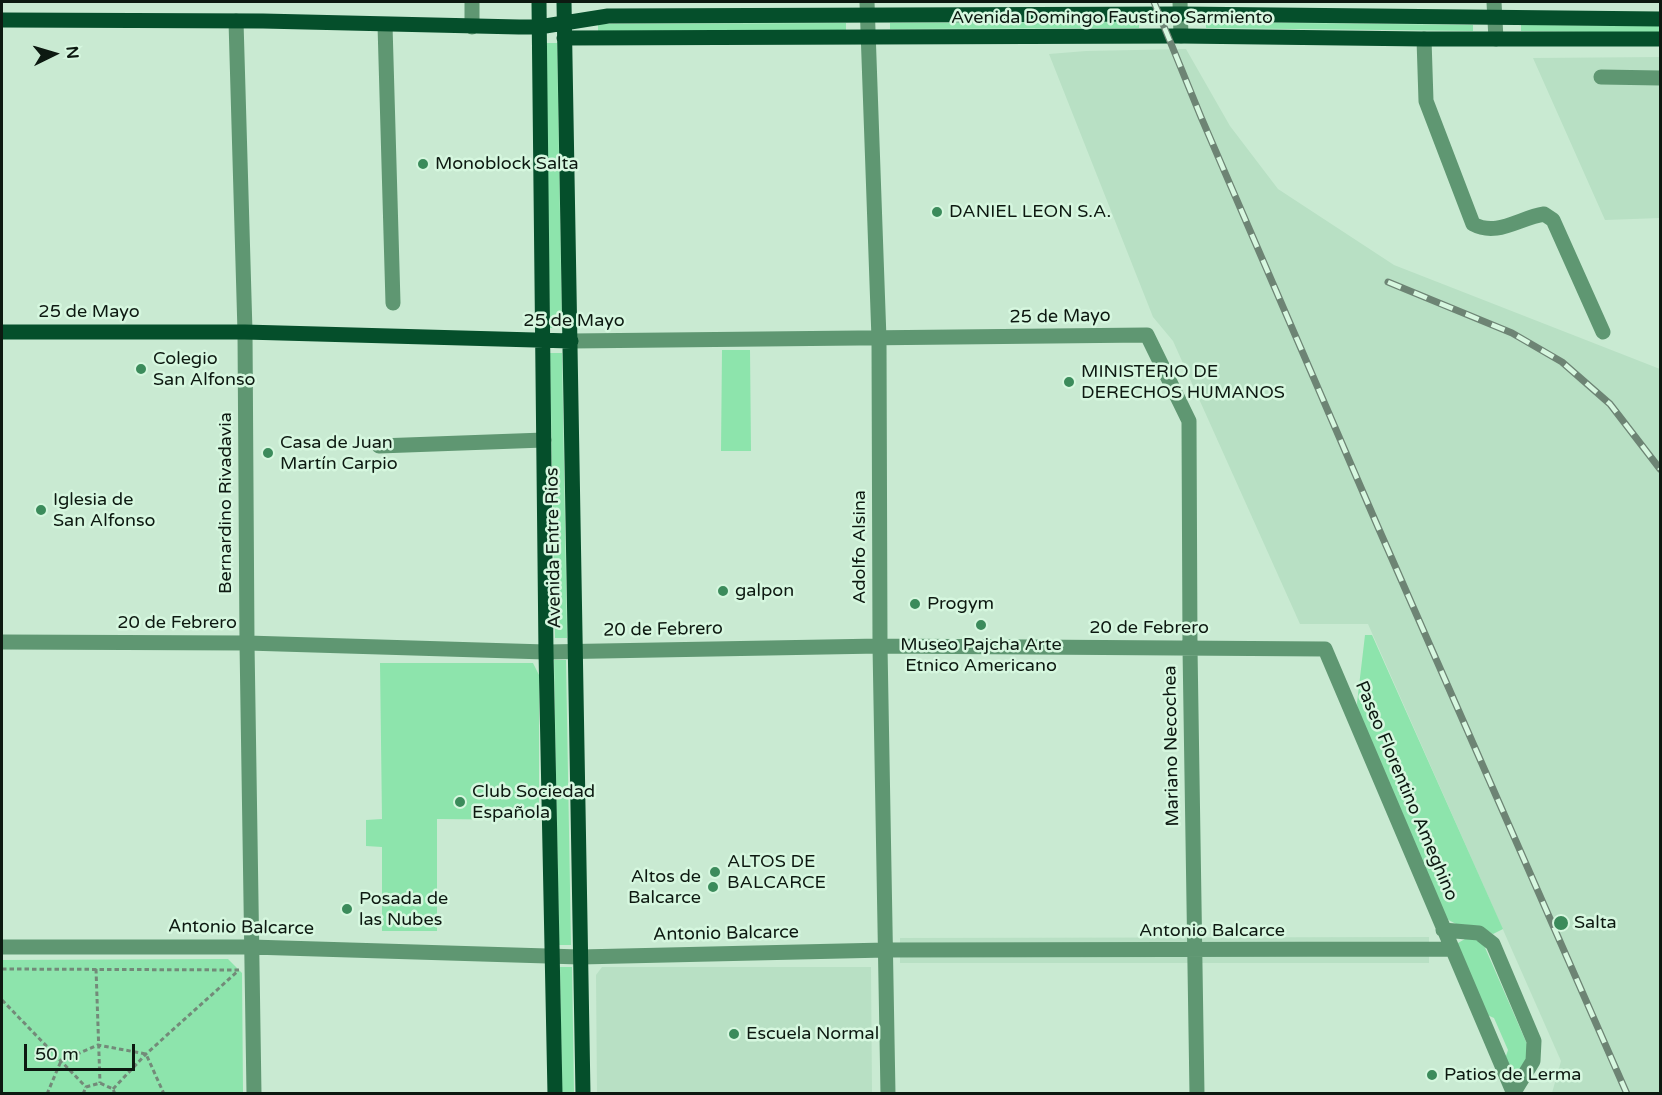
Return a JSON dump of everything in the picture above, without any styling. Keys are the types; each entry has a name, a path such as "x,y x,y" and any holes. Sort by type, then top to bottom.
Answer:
{"main road":[{"name":"Avenida Entre Ríos","path":"539,2 546,652 555,1094"},
{"name":"Avenida Entre Ríos","path":"564,2 583,1094"},
{"name":"Avenida Domingo Faustino Sarmiento","path":"2,20 236,21 539,27 608,16 867,9 1180,8 1495,18 1660,19"},
{"name":"Avenida Domingo Faustino Sarmiento","path":"564,38 1181,36 1660,39"},
{"name":"25 de Mayo","path":"2,332 245,332 571,341"}],"street":[{"path":"472,2 472,27"},
{"path":"1494,2 1496,39"},
{"path":"1180,8 1181,36"},
{"name":"Adolfo Alsina","path":"867,9 879,339 880,646 888,1094"},
{"name":"Bernardino Rivadavia","path":"236,21 245,332 246,643 254,1094"},
{"path":"385,25 393,303"},
{"path":"1424,39 1426,101 1473,224 1482,229 1495,230 1544,214 1553,220 1603,332"},
{"path":"1601,77 1660,78"},
{"name":"25 de Mayo","path":"571,341 1147,335"},
{"name":"Mariano Necochea","path":"1147,335 1189,421 1197,1094"},
{"path":"380,446 544,440"},
{"name":"20 de Febrero","path":"2,642 246,643 546,652 880,646 1325,649"},
{"name":"Paseo Florentino Ameghino","path":"1325,649 1514,1093"},
{"path":"1443,930 1479,933 1493,944 1534,1041 1533,1060 1514,1093"},
{"name":"Antonio Balcarce","path":"2,947 251,947 580,957 886,950 1452,950"}],"path":[{"path":"2,969 239,970 146,1054 113,1089"},
{"path":"96,969 100,1083"},
{"path":"2,1000 86,1088"},
{"path":"47,1094 61,1061 98,1045 146,1054"},
{"path":"146,1054 164,1094"},
{"path":"83,1094 86,1088 100,1083 113,1089 115,1094"}],"shaded area":[{"path":"1186,49 1230,126 1278,189 1394,265 1660,369 1660,1093 1552,1093 1561,1061 1368,624 1300,624 1173,341 1153,317 1049,54"},
{"path":"1660,57 1660,218 1605,220 1533,58"},
{"path":"1429,937 1429,963 900,963 900,938"},
{"name":"Escuela Normal","path":"602,967 871,967 872,1093 597,1093 596,975"}],"green space":[{"path":"1139,22 1139,28 890,29 890,23"},
{"path":"1206,22 1473,25 1473,31 1206,28"},
{"path":"846,23 846,30 598,31 598,24"},
{"path":"1521,25 1660,26 1660,33 1521,31"},
{"path":"545,43 557,43 562,328 550,328"},
{"path":"722,350 750,350 751,451 721,451"},
{"path":"550,353 562,353 567,638 555,638"},
{"path":"1365,635 1372,635 1503,929 1493,934 1480,926 1456,924 1445,918 1358,713 1357,703"},
{"path":"554,660 566,660 571,945 559,945"},
{"name":"Club Sociedad Española","path":"380,663 533,663 539,675 539,820 437,819 437,931 382,931 382,847 366,846 366,820 382,819"},
{"path":"1473,938 1483,943 1527,1044 1528,1056 1518,1073 1509,1069 1505,1059 1508,1050 1494,1018 1485,1014 1457,948 1458,943"},
{"path":"228,959 242,973 243,1093 2,1093 2,960"},
{"path":"560,967 572,967 574,1093 562,1093"}],"railway":[{"path":"1154,2 1201,117 1378,527 1627,1094"},
{"path":"1388,282 1512,333 1562,362 1610,404 1660,469"}],"place":[{"name":"Monoblock Salta","path":"423,164"},
{"name":"DANIEL LEON S.A.","path":"937,212"},
{"name":"Colegio San Alfonso","path":"141,369"},
{"name":"MINISTERIO DE DERECHOS HUMANOS","path":"1069,382"},
{"name":"Casa de Juan Martín Carpio","path":"268,453"},
{"name":"Iglesia de San Alfonso","path":"41,510"},
{"name":"galpon","path":"723,591"},
{"name":"Progym","path":"915,604"},
{"name":"Museo Pajcha Arte Etnico Americano","path":"981,625"},
{"name":"Club Sociedad Española","path":"460,802"},
{"name":"ALTOS DE BALCARCE","path":"715,872"},
{"name":"Altos de Balcarce","path":"713,887"},
{"name":"Posada de las Nubes","path":"347,909"},
{"name":"Salta","path":"1561,923"},
{"name":"Escuela Normal","path":"734,1034"},
{"name":"Patios de Lerma","path":"1432,1075"}]}
